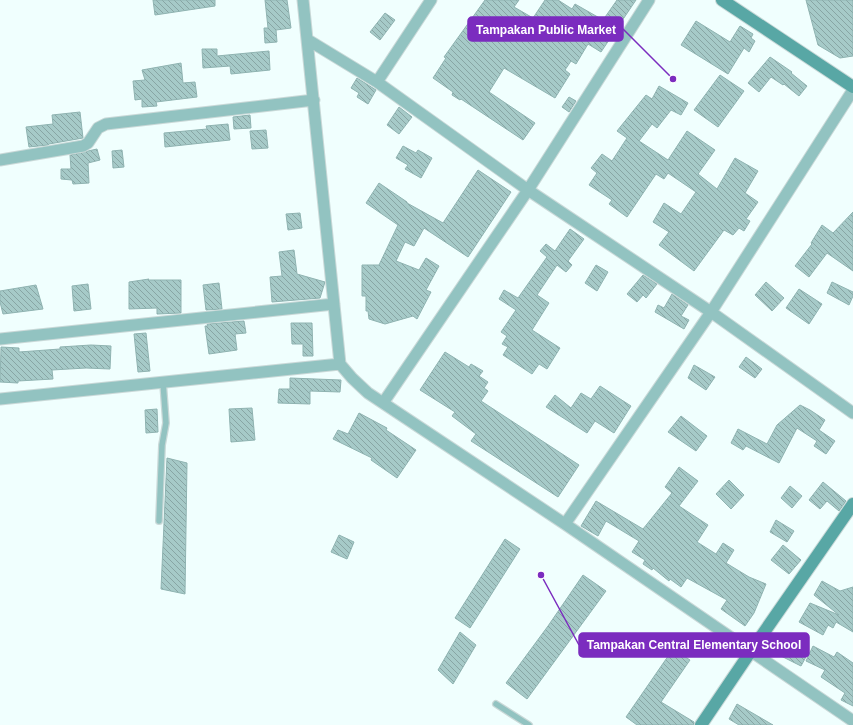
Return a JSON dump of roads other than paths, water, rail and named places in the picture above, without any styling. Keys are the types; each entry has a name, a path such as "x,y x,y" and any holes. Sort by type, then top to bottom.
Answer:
{"main road":[{"path":"722,0 853,88"},
{"path":"701,725 853,504"}],"street":[{"path":"303,0 340,364 368,393 382,403 565,524 853,721"},
{"path":"377,82 431,0"},
{"path":"382,403 528,190 649,0"},
{"path":"308,40 377,82 528,190 712,312 853,413"},
{"path":"565,524 712,312 853,88"},
{"path":"0,160 83,146 88,143 98,128 106,124 314,100"},
{"path":"0,339 334,304"},
{"path":"0,399 340,364"}],"lane":[{"path":"160,521 162,445 166,423 163,382"},
{"path":"496,704 529,725"}],"place":[{"name":"Tampakan Public Market","path":"673,79"},
{"name":"Tampakan Central Elementary School","path":"541,575"}]}
